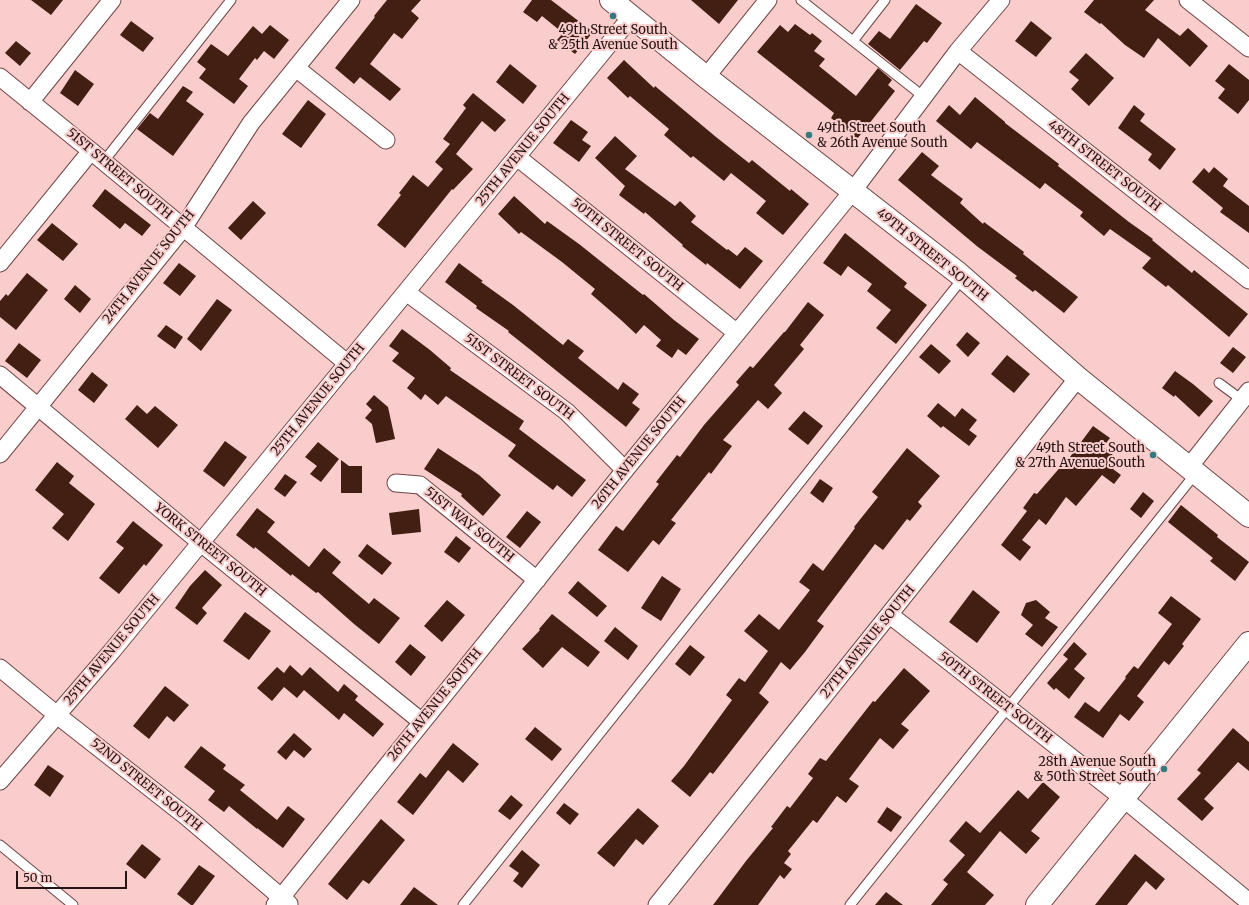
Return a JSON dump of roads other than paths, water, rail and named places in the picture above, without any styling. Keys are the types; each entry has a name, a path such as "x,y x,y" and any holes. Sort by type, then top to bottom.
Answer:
{"street":[{"path":"30,102 112,0"},
{"name":"24TH AVENUE SOUTH","path":"0,454 183,228 251,123 351,0"},
{"name":"49TH STREET SOUTH","path":"611,0 706,77 963,278 1078,378 1249,516"},
{"path":"706,77 768,0"},
{"name":"26TH AVENUE SOUTH","path":"282,903 422,722 852,192 958,52 1001,0"},
{"path":"1188,0 1249,48"},
{"name":"25TH AVENUE SOUTH","path":"0,781 112,651 632,16"},
{"name":"48TH STREET SOUTH","path":"958,52 1249,280"},
{"path":"296,68 386,140"},
{"name":"51ST STREET SOUTH","path":"0,77 98,156 348,364"},
{"path":"0,263 98,156"},
{"name":"50TH STREET SOUTH","path":"517,157 737,333"},
{"name":"51ST STREET SOUTH","path":"406,292 567,412 625,470"},
{"name":"YORK STREET SOUTH","path":"0,375 201,543 422,722"},
{"name":"27TH AVENUE SOUTH","path":"657,905 1078,378"},
{"path":"1192,470 1245,396"},
{"name":"51ST WAY SOUTH","path":"396,483 420,485 537,580"},
{"name":"50TH STREET SOUTH","path":"890,615 1247,897"},
{"path":"1037,905 1124,799 1249,642"},
{"name":"52ND STREET SOUTH","path":"0,668 57,715 187,817 282,903"}],"lane":[{"path":"98,156 231,0"},
{"path":"801,0 924,97"},
{"path":"853,41 885,0"},
{"path":"464,905 963,278"},
{"path":"1219,383 1245,396"},
{"path":"850,905 1008,708 1192,470"},
{"path":"0,845 73,905"}],"place":[{"name":"49th Street South & 25th Avenue South","path":"613,16"},
{"name":"49th Street South & 26th Avenue South","path":"809,135"},
{"name":"49th Street South & 27th Avenue South","path":"1153,455"},
{"name":"28th Avenue South & 50th Street South","path":"1164,769"}]}
